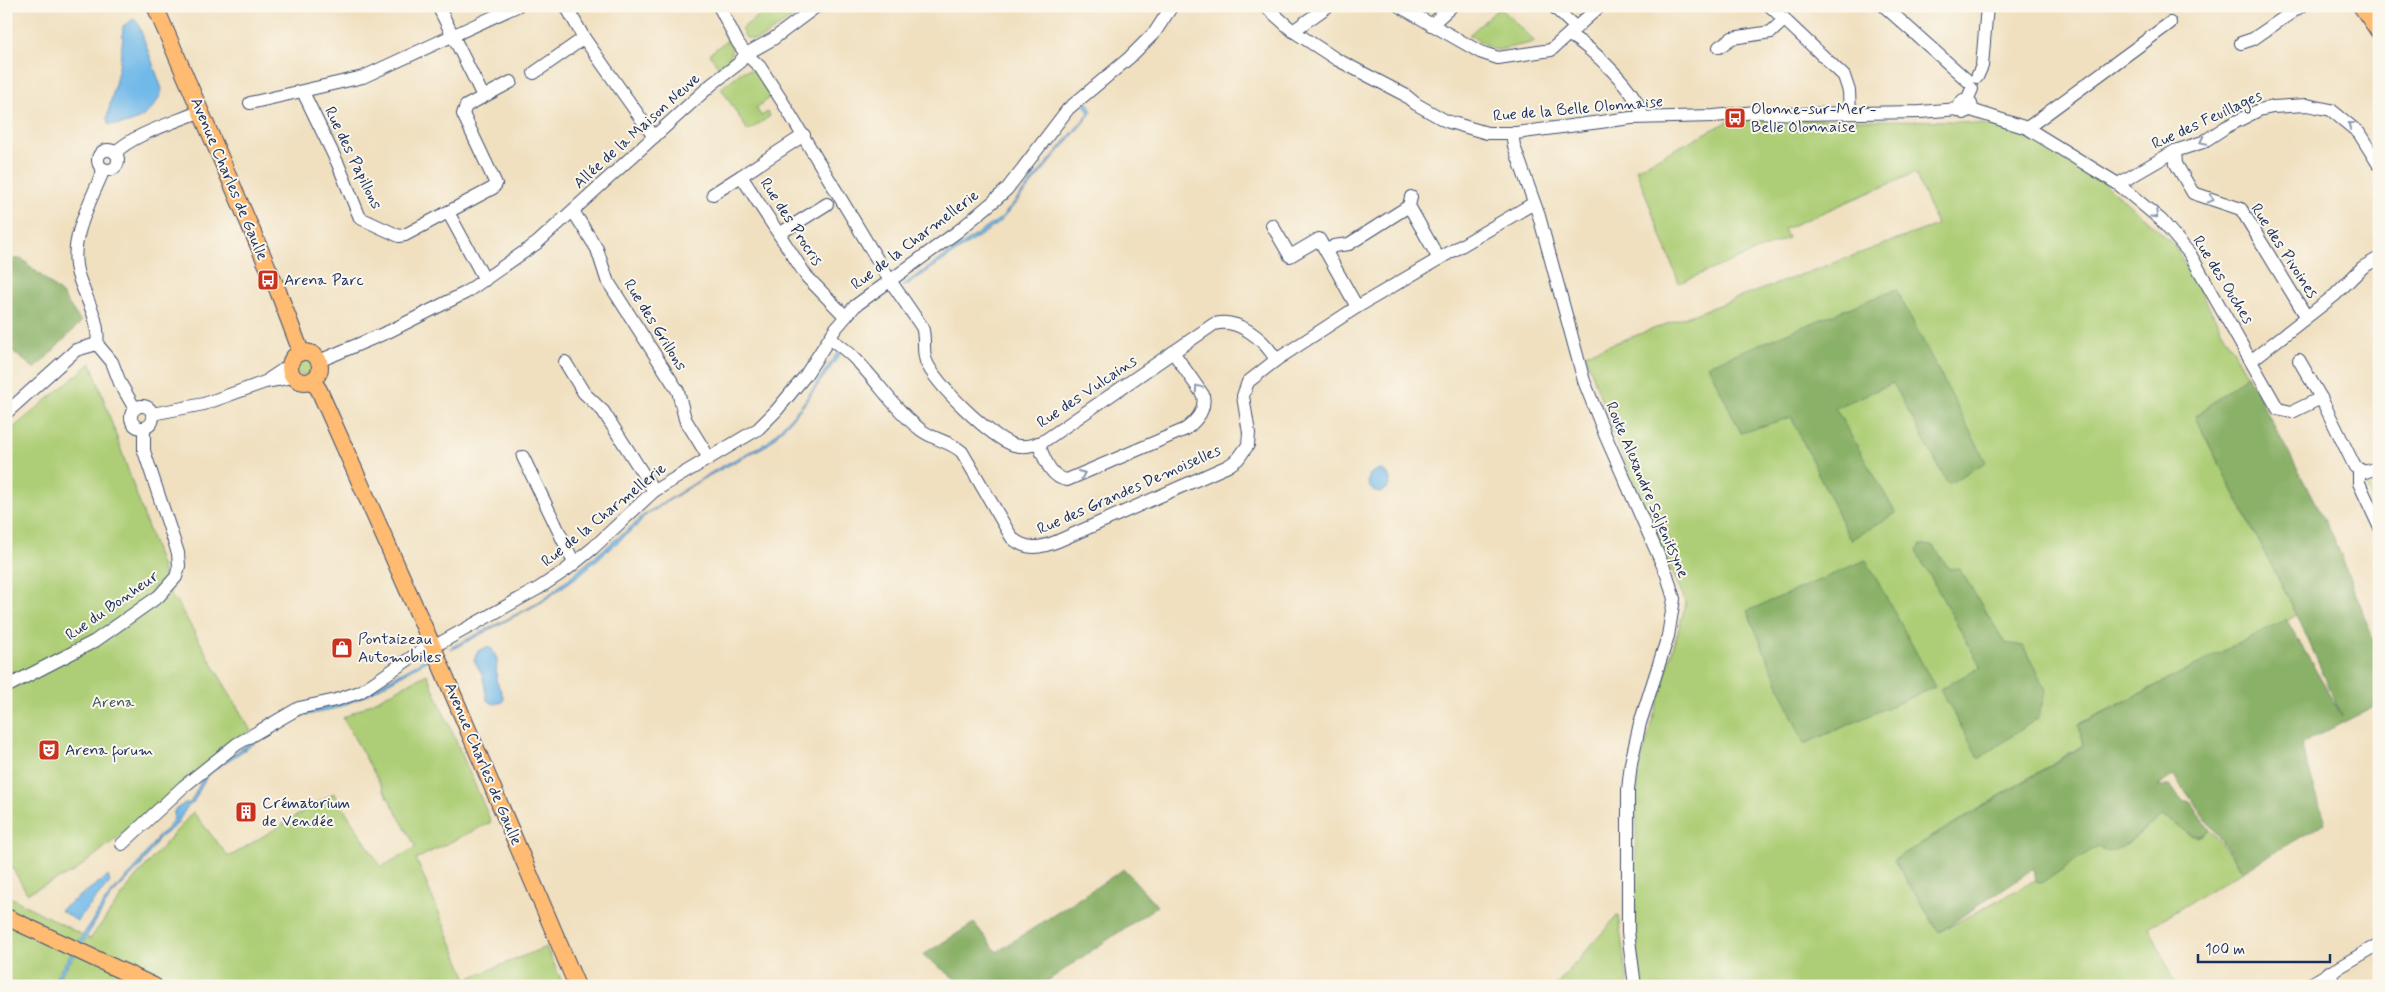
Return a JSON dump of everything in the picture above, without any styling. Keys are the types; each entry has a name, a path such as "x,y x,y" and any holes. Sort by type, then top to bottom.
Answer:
{"main road":[{"name":"Avenue Charles de Gaulle","path":"155,6 201,111 301,352"},
{"path":"2361,6 2379,32"},
{"path":"301,352 310,352 319,361 318,374 312,380 302,382 292,371 293,358 301,352"},
{"name":"Avenue Charles de Gaulle","path":"312,380 319,390 432,646 577,986"},
{"path":"6,917 86,952 154,986"}],"street":[{"path":"438,6 483,96"},
{"path":"566,6 584,38 654,137"},
{"path":"719,6 746,54 760,67 804,136 890,279"},
{"name":"Allée de la Maison Neuve","path":"319,361 390,331 465,293 537,243 712,84 738,64 746,54 773,38 817,6"},
{"name":"Rue de la Charmellerie","path":"122,844 184,787 237,744 298,708 336,700 360,692 432,646 532,592 574,564 654,491 748,436 767,421 805,376 845,316 867,295 957,232 1001,195 1068,109 1129,58 1155,32 1172,6"},
{"name":"Rue de la Belle Olonnaise","path":"1265,6 1293,31 1336,59 1405,95 1416,104 1446,121 1478,131 1512,133 1622,118 1714,116 1756,112 1920,112 1969,94"},
{"path":"1293,31 1328,6"},
{"path":"1399,6 1480,52 1498,58 1550,50 1600,6"},
{"path":"1431,25 1452,6"},
{"path":"1553,6 1572,32 1594,51 1635,100 1642,118"},
{"path":"1770,6 1844,76 1849,91 1850,112"},
{"path":"1884,6 1969,94 1982,66 1987,6"},
{"path":"2241,42 2253,39 2283,11 2301,6"},
{"path":"250,103 363,78 515,7"},
{"path":"1719,47 1732,38 1771,32 1785,19"},
{"path":"2027,128 2170,23"},
{"path":"534,73 584,38"},
{"path":"485,280 448,212 493,188 496,184 463,114 466,106 512,82"},
{"name":"Rue des Papillons","path":"303,92 338,164 360,218 399,236 405,235 448,212"},
{"name":"Rue des Ouches","path":"1969,94 2118,184 2160,220 2190,254 2252,360 2278,409 2292,412 2321,398"},
{"name":"Rue des Feuillages","path":"2118,184 2175,151 2203,142 2226,127 2260,110 2273,107 2307,105 2331,110 2359,132 2379,165"},
{"path":"135,409 120,383 112,362 97,344 98,326 81,284 75,254 78,237 104,169 98,162 101,153 106,150 115,153 129,142 201,111"},
{"name":"Route Alexandre Soljenitsyne","path":"1512,133 1514,146 1534,203 1584,381 1606,437 1668,575 1674,599 1668,636 1640,723 1631,763 1628,790 1628,932 1635,986"},
{"name":"Rue des Procris","path":"804,136 741,176 807,277 845,316"},
{"name":"Rue des Pivoines","path":"2175,151 2176,164 2193,193 2240,209 2306,316"},
{"path":"713,194 741,176"},
{"path":"1326,250 1334,246 1349,244 1410,201 1439,259"},
{"name":"Rue des Grandes Demoiselles","path":"830,340 850,354 891,402 921,430 956,446 962,452 1012,538 1020,545 1036,548 1058,541 1219,470 1238,459 1248,445 1249,433 1243,396 1248,382 1276,360 1357,307 1534,203"},
{"path":"779,234 827,204"},
{"name":"Rue des Grillons","path":"573,211 597,249 607,280 678,391 685,419 709,458"},
{"path":"1272,225 1290,256 1320,239 1357,307"},
{"path":"2252,360 2335,295 2363,267 2379,258"},
{"name":"Rue des Vulcains","path":"890,279 922,327 925,335 924,353 929,366 959,405 1002,440 1021,446 1038,443 1053,435 1214,324 1222,322 1233,323 1262,341 1276,360"},
{"path":"6,413 76,350 97,344"},
{"path":"1038,443 1052,472 1062,480 1068,480 1186,429 1198,418 1204,402 1203,395 1173,352"},
{"path":"2299,360 2321,398 2355,467 2359,470 2370,472 2379,468"},
{"path":"565,362 584,393 603,412 654,491"},
{"path":"152,414 204,404 292,371"},
{"path":"144,406 152,414 150,424 144,428 137,427 132,422 131,416 135,409 144,406"},
{"name":"Rue du Bonheur","path":"6,687 95,641 159,596 176,577 179,566 178,553 144,451 144,428"},
{"path":"523,457 574,564"},
{"path":"2359,470 2359,483 2379,526"},
{"path":"2307,986 2379,944"},
{"path":"2329,972 2336,986"}],"green space":[{"path":"771,6 793,6 798,14 762,38 755,40 746,38 741,29"},
{"path":"1498,9 1502,9 1535,42 1498,50 1492,49 1469,35"},
{"path":"730,38 731,55 722,71 709,54"},
{"path":"753,70 766,84 771,97 756,108 761,116 768,112 770,116 748,131 721,88 743,71"},
{"path":"1735,118 1949,121 2007,127 2096,176 2173,243 2247,375 2195,417 2297,615 2079,724 2083,745 1894,860 1939,932 2098,846 2122,847 2162,816 2188,833 2198,837 2209,829 2243,871 2149,927 2176,986 1641,986 1634,932 1637,775 1686,603 1624,462 1585,354 1937,225 1915,173 1784,229 1788,238 1679,283 1636,169"},
{"path":"21,258 62,294 81,322 35,369 6,346 6,265 9,260"},
{"path":"1896,289 1986,462 1948,484 1893,383 1835,408 1896,513 1850,540 1791,417 1741,433 1708,365"},
{"path":"300,357 308,357 313,362 311,373 300,375 295,370 295,362"},
{"name":"Arena","path":"91,363 172,597 177,602 251,731 74,872 27,893 6,857 6,434"},
{"path":"2247,375 2334,538 2379,654 2379,704 2301,744 2325,823 2243,871 2174,775 2158,786 2170,786 2184,802 2190,802 2209,829 2203,834 2192,835 2162,816 2122,847 2109,852 2098,846 2042,883 2036,881 2034,868 1939,932 1894,860 2083,746 2079,725 2286,619 2342,716 2297,615 2195,417"},
{"path":"2379,474 2379,503 2375,505 2363,481"},
{"path":"1921,545 1934,546 1949,569 1959,568 2005,643 2023,646 2046,690 2038,718 1979,759 1940,689 1981,667 1916,551"},
{"path":"1866,560 1935,687 1804,744 1747,611"},
{"path":"427,674 491,822 416,859 467,979 546,947 564,986 6,986 6,895 90,939 136,877 193,812 229,857 334,793 381,867 416,847 343,718"},
{"path":"1124,869 1157,906 1040,986 965,986 923,955 974,923 997,952"},
{"path":"1618,915 1628,986 1555,986"}],"water":[{"path":"134,19 138,23 162,89 159,98 149,112 142,117 126,124 108,124 107,118 120,61 123,26"},
{"path":"1086,97 1092,112 999,223 904,287 903,285 1001,218 1089,113 1082,100"},
{"path":"838,352 841,353 802,407 769,444 701,480 642,518 641,522 579,575 542,602 451,650 450,648 540,602 637,522 639,518 717,469 768,442 801,406"},
{"path":"1379,470 1387,473 1390,481 1387,489 1379,492 1371,489 1368,481 1371,473"},
{"path":"487,647 492,649 497,659 496,680 504,698 503,702 494,704 487,700 483,676 474,660 478,651"},
{"path":"427,658 428,660 367,695 337,708 291,719 208,774 193,803 187,807 176,825 159,838 140,867 111,896 81,946 53,986 50,986 107,898 135,869 159,835 168,828 174,818 174,811 185,803 190,803 206,772 289,717 301,715 370,690"},
{"path":"108,876 110,882 77,921 60,910"}],"place":[{"name":"Olonne-sur-Mer - Belle Olonnaise","path":"1735,118"},
{"name":"Arena Parc","path":"268,280"},
{"name":"Pontaizeau Automobiles","path":"342,648"},
{"name":"Arena forum","path":"49,750"},
{"name":"Crématorium de Vendée","path":"246,812"}]}
